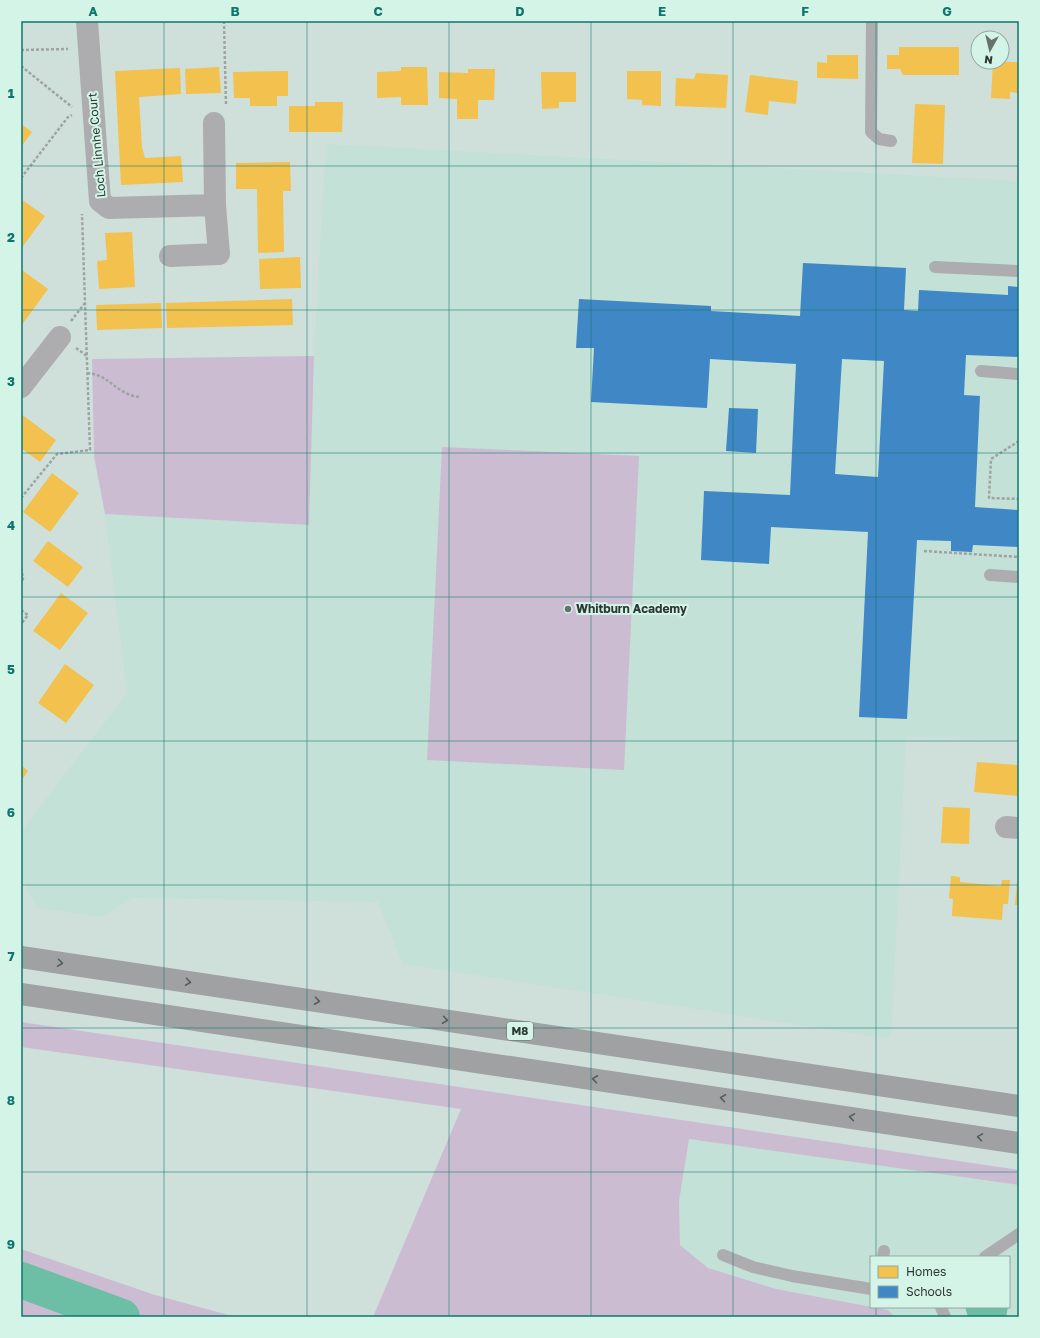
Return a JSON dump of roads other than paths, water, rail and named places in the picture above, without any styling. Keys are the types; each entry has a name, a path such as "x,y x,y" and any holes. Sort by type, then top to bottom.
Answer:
{"highway":[{"name":"M8","path":"21,957 1019,1106"},
{"path":"21,994 1019,1143"}],"street":[{"name":"Loch Linnhe Court","path":"87,21 100,201 109,208 215,205"},
{"path":"170,256 219,254 215,205 214,123"},
{"path":"21,387 60,337"}],"lane":[{"path":"872,21 871,132 879,139 891,141"},
{"path":"935,267 1019,271"},
{"path":"981,372 1019,374"},
{"path":"990,575 1019,577"},
{"path":"986,1256 1019,1234"},
{"path":"723,1254 753,1267 792,1276 870,1289"}],"waterway":[{"path":"21,1280 122,1317"}],"place":[{"name":"Whitburn Academy","path":"568,609"}]}
